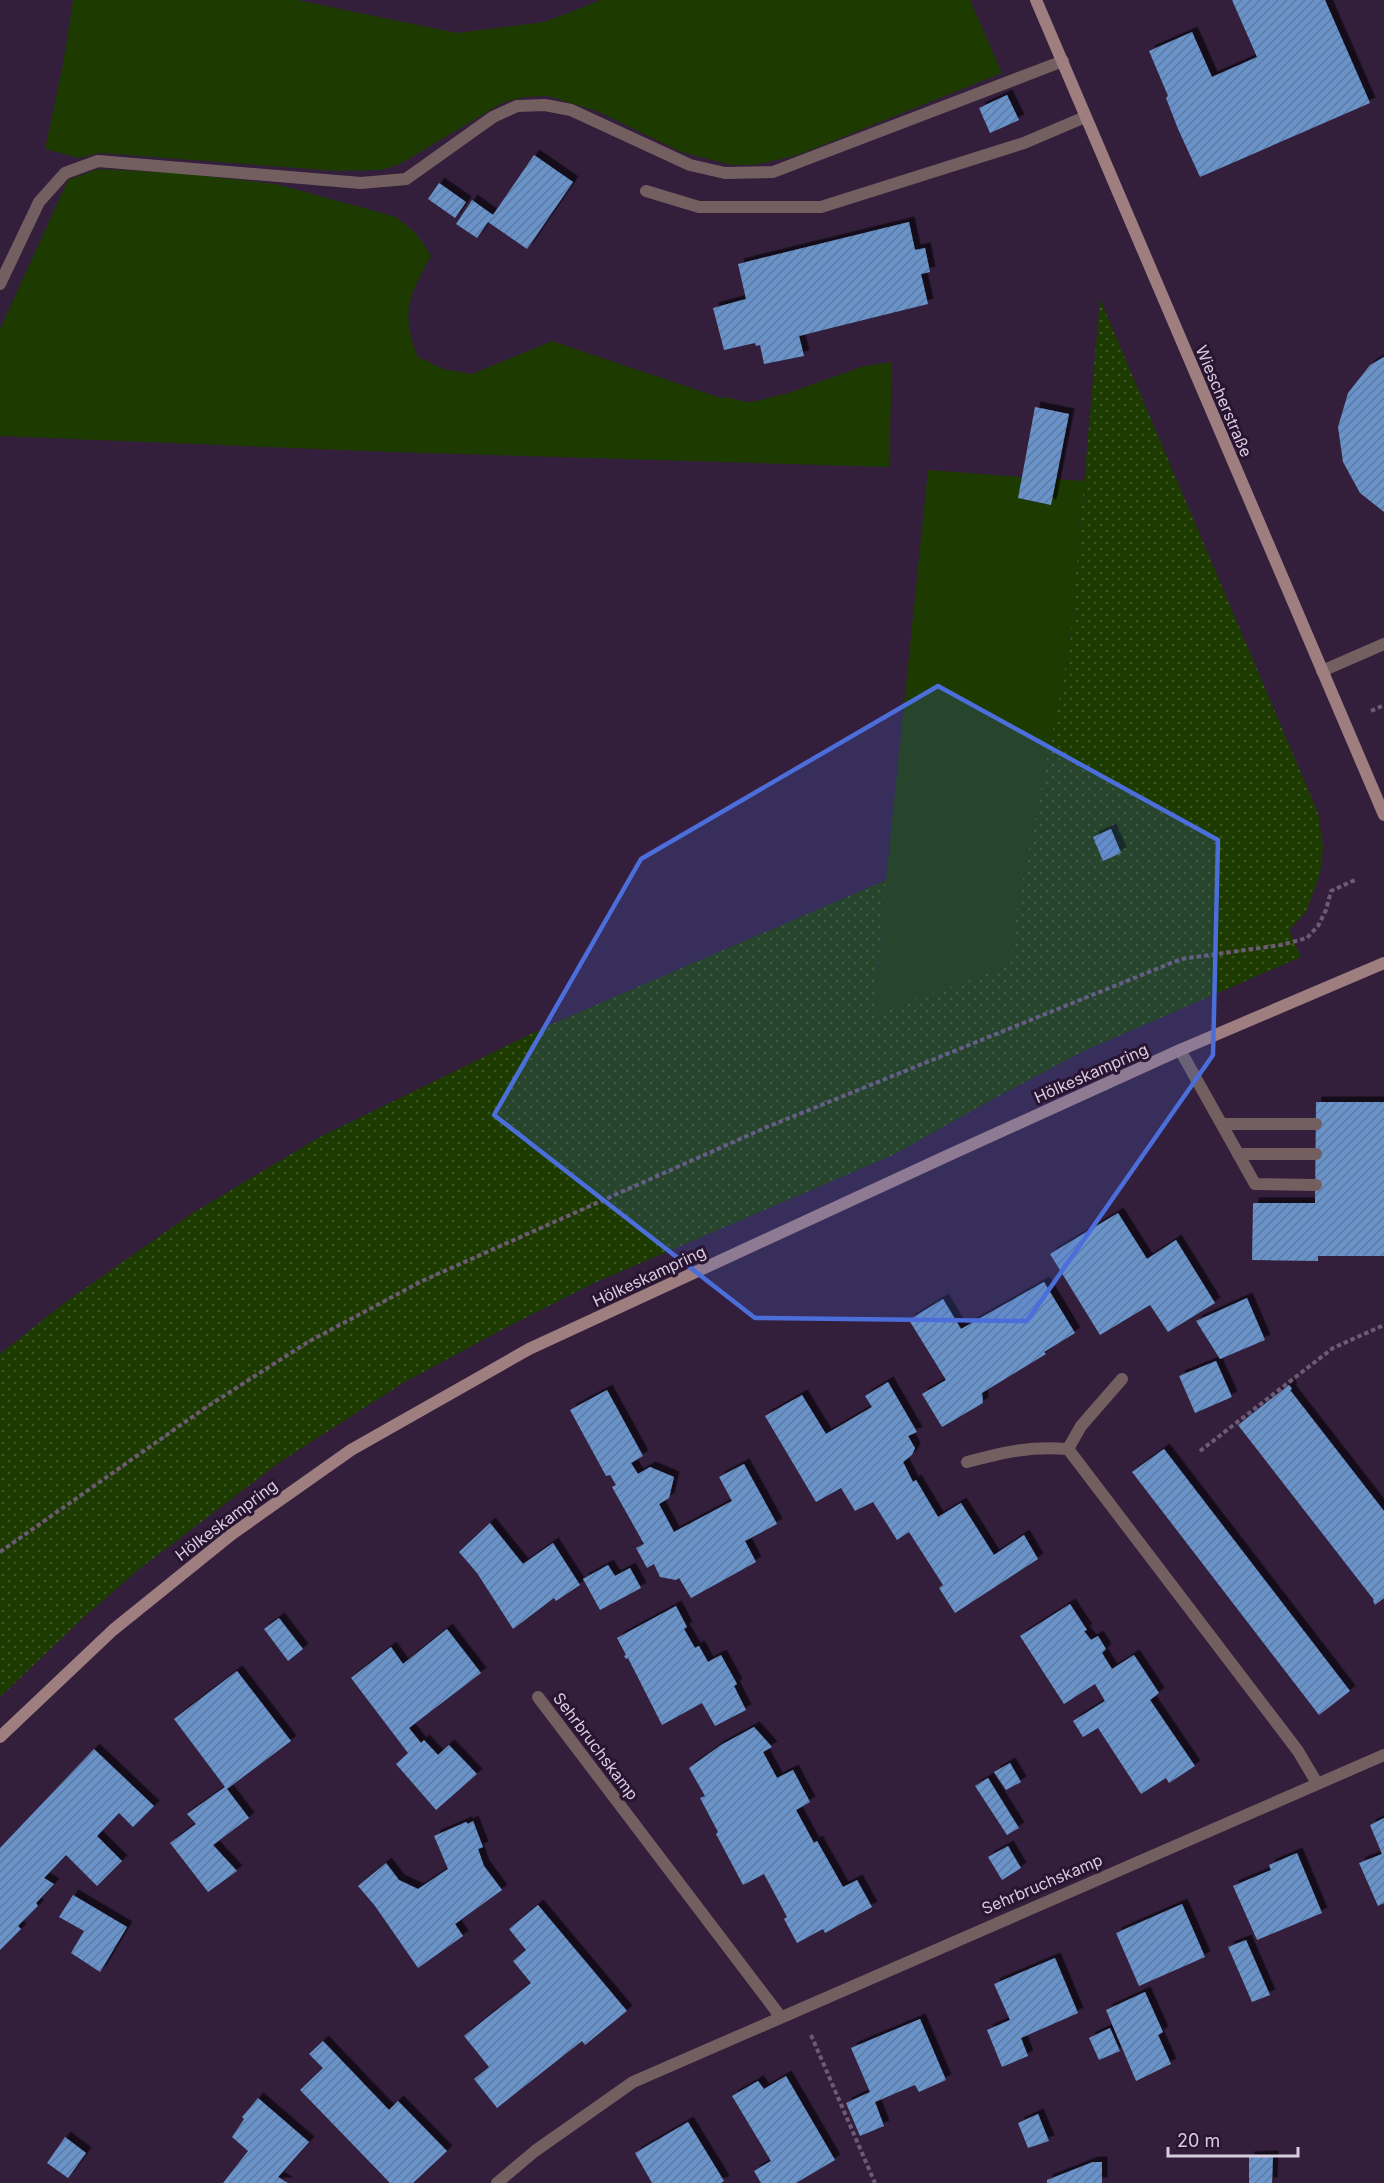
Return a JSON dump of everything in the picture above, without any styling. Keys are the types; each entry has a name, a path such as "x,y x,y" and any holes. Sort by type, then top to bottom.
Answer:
{"main road":[{"name":"Wiescherstraße","path":"1036,0 1384,815"},
{"name":"Hölkeskampring","path":"0,1737 122,1623 232,1534 351,1450 529,1349 1180,1050 1384,963"}],"street":[{"path":"0,284 39,202 65,173 98,161 360,183 406,179 493,117 517,106 545,105 571,110 690,165 725,173 773,172 1063,61"},
{"path":"646,191 699,207 821,207 1024,143 1085,117"},
{"path":"1322,671 1384,644"},
{"path":"1180,1050 1255,1184 1316,1185"},
{"path":"1222,1124 1316,1124"},
{"path":"1238,1154 1316,1154"},
{"path":"1068,1449 1081,1426 1122,1379"},
{"path":"967,1462 1014,1450 1041,1447 1068,1449 1298,1751 1317,1783"},
{"name":"Sehrbruchskamp","path":"538,1697 780,2016"},
{"name":"Sehrbruchskamp","path":"497,2183 535,2151 633,2082 780,2016 1384,1755"}],"path":[{"path":"0,1552 214,1402 308,1342 422,1281 767,1127 1181,958 1281,945 1307,938 1318,926 1326,910 1331,891 1355,880"},
{"path":"1200,1451 1333,1348 1384,1325"},
{"path":"799,2008 875,2183"}],"highlighted area":[{"path":"938,686 1218,840 1213,1055 1027,1321 755,1318 494,1115 641,859"}],"green space":[{"path":"73,0 297,0 457,33 544,22 601,0 970,0 1002,73 798,155 754,165 732,165 681,152 599,112 548,96 524,97 502,103 402,163 382,170 337,171 100,153 79,158 45,149 63,64"},
{"path":"98,169 179,173 276,184 393,216 415,233 431,256 412,294 408,316 409,328 418,357 443,369 472,374 552,341 721,398 746,402 788,393 864,366 892,362 889,467 391,452 0,436 0,329 68,180"},
{"path":"1100,299 1318,813 1323,847 1320,874 1306,912 1289,930 1301,957 1084,1051 893,1155 594,1283 403,1383 280,1462 138,1570 84,1617 0,1697 0,1354 63,1304 191,1214 316,1139 547,1026 886,880 874,1014 1010,966 1017,910 1070,643"},
{"path":"928,470 1022,477 1018,498 1051,505 1056,479 1084,481 1070,643 1017,910 1010,966 874,1015 886,880"}],"building":[{"path":"1232,0 1325,0 1370,103 1200,177 1178,129 1166,98 1168,96 1149,51 1192,32 1212,77 1257,57"},
{"path":"1007,95 1019,120 990,133 979,108"},
{"path":"534,155 573,182 527,249 488,222 477,238 456,224 472,200 493,215"},
{"path":"439,183 466,202 455,218 428,199"},
{"path":"909,222 915,250 925,248 930,272 921,274 928,304 799,336 804,356 764,364 760,345 756,346 755,343 724,350 713,308 746,299 738,264"},
{"path":"1384,357 1384,512 1360,493 1343,462 1338,427 1348,393 1370,365"},
{"path":"1035,407 1069,414 1051,505 1018,498"},
{"path":"1111,829 1121,853 1103,861 1093,837"},
{"path":"1316,1102 1384,1102 1384,1256 1318,1256 1318,1261 1252,1260 1253,1203 1315,1203"},
{"path":"1118,1213 1147,1259 1176,1240 1215,1303 1168,1332 1150,1305 1100,1335 1050,1254"},
{"path":"1044,1282 1075,1333 1044,1352 1046,1354 982,1393 983,1403 942,1427 922,1394 946,1380 909,1320 943,1299 961,1329"},
{"path":"1247,1298 1265,1340 1220,1359 1196,1321"},
{"path":"1216,1361 1232,1397 1195,1413 1179,1376"},
{"path":"888,1382 917,1432 908,1436 915,1448 912,1455 903,1462 913,1482 916,1480 938,1517 961,1503 994,1555 1024,1535 1038,1559 955,1613 939,1588 943,1585 909,1532 897,1540 873,1502 855,1511 841,1488 816,1502 765,1416 802,1395 826,1434 872,1407 865,1396"},
{"path":"1289,1385 1292,1389 1290,1390 1384,1511 1384,1598 1375,1605 1374,1600 1238,1425"},
{"path":"607,1390 643,1456 631,1463 638,1474 650,1467 674,1477 669,1498 659,1504 674,1532 732,1501 719,1477 744,1464 777,1524 745,1541 756,1562 691,1598 679,1578 676,1580 660,1577 654,1564 647,1568 636,1548 644,1544 612,1487 616,1485 610,1475 606,1476 570,1410"},
{"path":"1164,1449 1350,1691 1319,1715 1132,1472"},
{"path":"490,1523 523,1564 553,1543 580,1585 556,1601 554,1598 513,1629 477,1573 459,1552"},
{"path":"608,1565 615,1576 630,1568 641,1588 600,1610 583,1579"},
{"path":"1070,1604 1091,1640 1098,1636 1106,1649 1102,1653 1112,1669 1134,1655 1159,1693 1150,1700 1195,1766 1169,1783 1166,1778 1141,1794 1098,1728 1083,1737 1073,1721 1105,1701 1095,1684 1064,1704 1020,1636"},
{"path":"676,1606 687,1627 684,1629 695,1648 699,1646 708,1662 721,1655 737,1684 734,1686 746,1710 715,1726 702,1703 662,1725 628,1658 624,1656 626,1655 617,1638"},
{"path":"279,1618 303,1649 288,1661 264,1629"},
{"path":"447,1629 481,1673 409,1728 421,1743 424,1740 438,1755 449,1745 477,1774 436,1810 396,1764 408,1753 351,1678 391,1647 403,1664"},
{"path":"237,1671 291,1741 227,1789 249,1818 213,1845 237,1871 208,1892 170,1843 196,1824 187,1814 225,1787 174,1719"},
{"path":"754,1727 772,1747 763,1752 777,1778 793,1770 810,1802 796,1810 814,1843 817,1841 843,1887 857,1880 872,1907 825,1933 823,1929 797,1943 784,1919 787,1917 764,1874 743,1885 716,1834 718,1832 700,1798 705,1796 689,1768 721,1745"},
{"path":"94,1749 154,1806 133,1827 119,1813 97,1836 122,1861 97,1886 66,1855 44,1878 54,1884 36,1903 38,1906 18,1926 21,1929 0,1950 0,1848"},
{"path":"1010,1763 1021,1782 1006,1790 994,1772"},
{"path":"988,1778 1019,1828 1007,1835 975,1786"},
{"path":"1384,1818 1384,1903 1378,1906 1359,1863 1382,1854 1370,1825"},
{"path":"473,1821 483,1847 478,1849 484,1866 502,1890 455,1924 463,1936 418,1968 375,1906 358,1886 386,1863 399,1880 418,1889 448,1869 434,1836"},
{"path":"1008,1846 1021,1868 1002,1880 988,1857"},
{"path":"1297,1853 1322,1913 1257,1940 1233,1886 1271,1870 1269,1865"},
{"path":"73,1895 127,1927 100,1972 71,1953 84,1931 59,1917"},
{"path":"1182,1904 1205,1957 1139,1986 1116,1933"},
{"path":"538,1905 627,2011 585,2045 582,2041 497,2108 474,2079 489,2067 464,2036 531,1983 513,1961 526,1950 509,1929"},
{"path":"1246,1940 1270,1995 1252,2002 1228,1947"},
{"path":"1055,1958 1078,2013 1021,2038 1028,2056 1002,2067 987,2030 1010,2020 994,1984"},
{"path":"1145,1992 1163,2032 1158,2035 1171,2064 1136,2081 1106,2010"},
{"path":"920,2019 946,2080 919,2092 915,2085 875,2102 884,2126 860,2136 846,2103 870,2092 851,2048"},
{"path":"1110,2028 1120,2051 1099,2060 1089,2038"},
{"path":"323,2041 389,2110 398,2101 447,2151 413,2183 390,2183 300,2090 323,2068 309,2054"},
{"path":"786,2076 835,2160 796,2183 761,2183 754,2171 771,2161 732,2096 758,2081 764,2089"},
{"path":"258,2098 309,2142 278,2177 288,2183 223,2183 248,2151 232,2137 244,2119 242,2117"},
{"path":"1038,2114 1049,2141 1028,2148 1018,2123"},
{"path":"688,2122 724,2181 721,2183 652,2183 635,2153"},
{"path":"65,2137 86,2153 68,2178 47,2163"},
{"path":"1273,2156 1272,2183 1249,2183 1249,2157"},
{"path":"1093,2162 1102,2162 1102,2183 1047,2183 1047,2180"}]}
